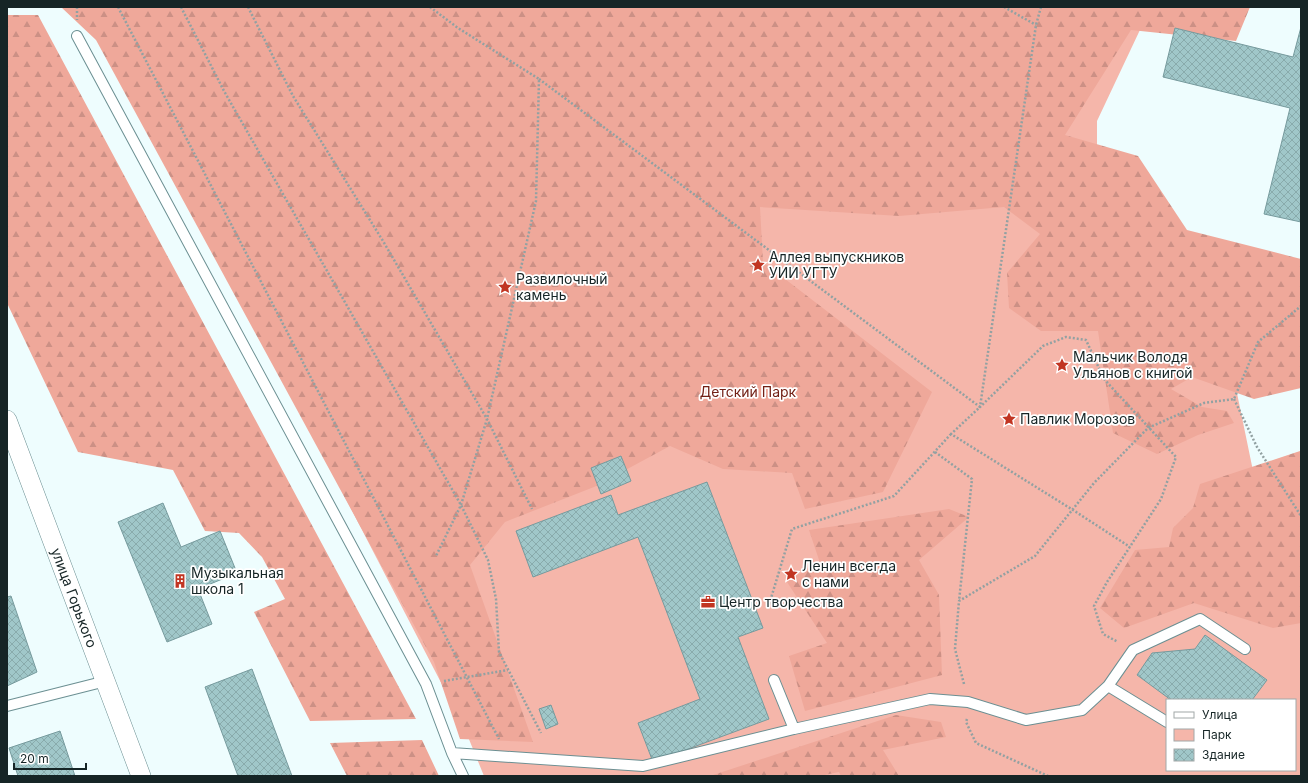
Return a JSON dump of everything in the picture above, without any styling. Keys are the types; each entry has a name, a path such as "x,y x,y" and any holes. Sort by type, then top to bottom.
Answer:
{"street":[{"name":"улица Горького","path":"7,420 141,776"}],"lane":[{"path":"77,36 426,684 452,753 463,776"},
{"path":"452,753 643,766 794,729 930,699 968,702 1026,720 1082,710 1108,686 1133,650 1200,619 1245,649"},
{"path":"774,680 794,729"},
{"path":"7,706 106,681"},
{"path":"1108,686 1166,721"}],"path":[{"path":"118,7 508,757"},
{"path":"181,7 224,91 461,505 488,560 496,599 499,652 541,733"},
{"path":"248,7 293,96 383,241 487,419 532,509"},
{"path":"430,7 458,28 539,79 980,407"},
{"path":"1004,7 1036,25"},
{"path":"980,407 1036,25 1041,7"},
{"path":"436,556 461,505 487,419 536,201 539,79"},
{"path":"1301,306 1258,342 1234,398 1257,447 1301,516"},
{"path":"768,608 792,529 894,496 952,434 1043,346 1066,338 1086,340 1104,379 1176,457 1161,499 1107,582 1094,606 1102,634 1133,650"},
{"path":"959,601 1036,556 1094,483 1148,428 1204,403 1234,398"},
{"path":"952,434 1130,547"},
{"path":"935,452 972,479 955,649 968,702 966,722 976,743 1048,776"},
{"path":"426,684 508,670"}],"green space":[{"path":"61,7 1250,7 1236,41 1131,30 1065,135 1138,156 1187,230 1301,259 1301,388 1254,399 1192,377 1171,389 1202,407 1227,411 1234,423 1198,435 1157,454 1113,433 1098,331 1041,331 1009,308 1007,273 1040,234 1004,207 899,216 760,207 763,262 932,392 883,492 805,509 792,473 723,469 670,446 594,487 505,522 470,565 533,742 460,739 434,662 96,40"},
{"path":"7,15 38,15 416,719 310,721 254,612 285,599 262,557 239,533 205,531 173,470 78,452 7,303"},
{"name":"Детский Парк","path":"1147,15 1097,121 1097,185 1225,335 1265,529 1301,585 1301,776 484,776 464,727 97,18"},
{"path":"1300,451 1301,623 1273,628 1194,603 1124,628 1100,608 1135,550 1169,547 1173,528 1193,508 1200,484"},
{"path":"949,509 969,517 919,560 939,595 942,675 805,711 789,656 827,643 785,579 821,566 809,530"},
{"path":"896,715 941,722 946,737 883,750 899,776 841,776 839,772 820,776 710,776"},
{"path":"422,740 439,776 347,776 330,743"}],"building":[{"path":"1301,27 1301,222 1264,214 1290,108 1163,77 1175,28 1293,57"},
{"path":"621,456 631,481 601,494 591,468"},
{"name":"Центр творчества","path":"707,482 763,628 738,637 769,719 653,762 638,723 700,699 638,537 533,577 516,531 611,495 618,515"},
{"name":"Музыкальная школа 1","path":"163,503 181,547 220,531 237,573 198,589 212,624 167,642 118,522"},
{"path":"11,596 37,672 7,686 7,597"},
{"path":"1205,635 1267,680 1253,699 1170,699 1137,675 1152,653 1195,649"},
{"path":"252,669 292,776 238,776 205,687"},
{"path":"551,705 558,724 546,729 539,709"},
{"path":"60,731 75,776 18,776 9,748"}],"place":[{"name":"Аллея выпускников УИИ УГТУ","path":"758,265"},
{"name":"Развилочный камень","path":"505,287"},
{"name":"Мальчик Володя Ульянов с книгой","path":"1062,365"},
{"name":"Павлик Морозов","path":"1009,419"},
{"name":"Ленин всегда с нами","path":"791,574"},
{"name":"Музыкальная школа 1","path":"180,581"},
{"name":"Центр творчества","path":"708,602"}]}
